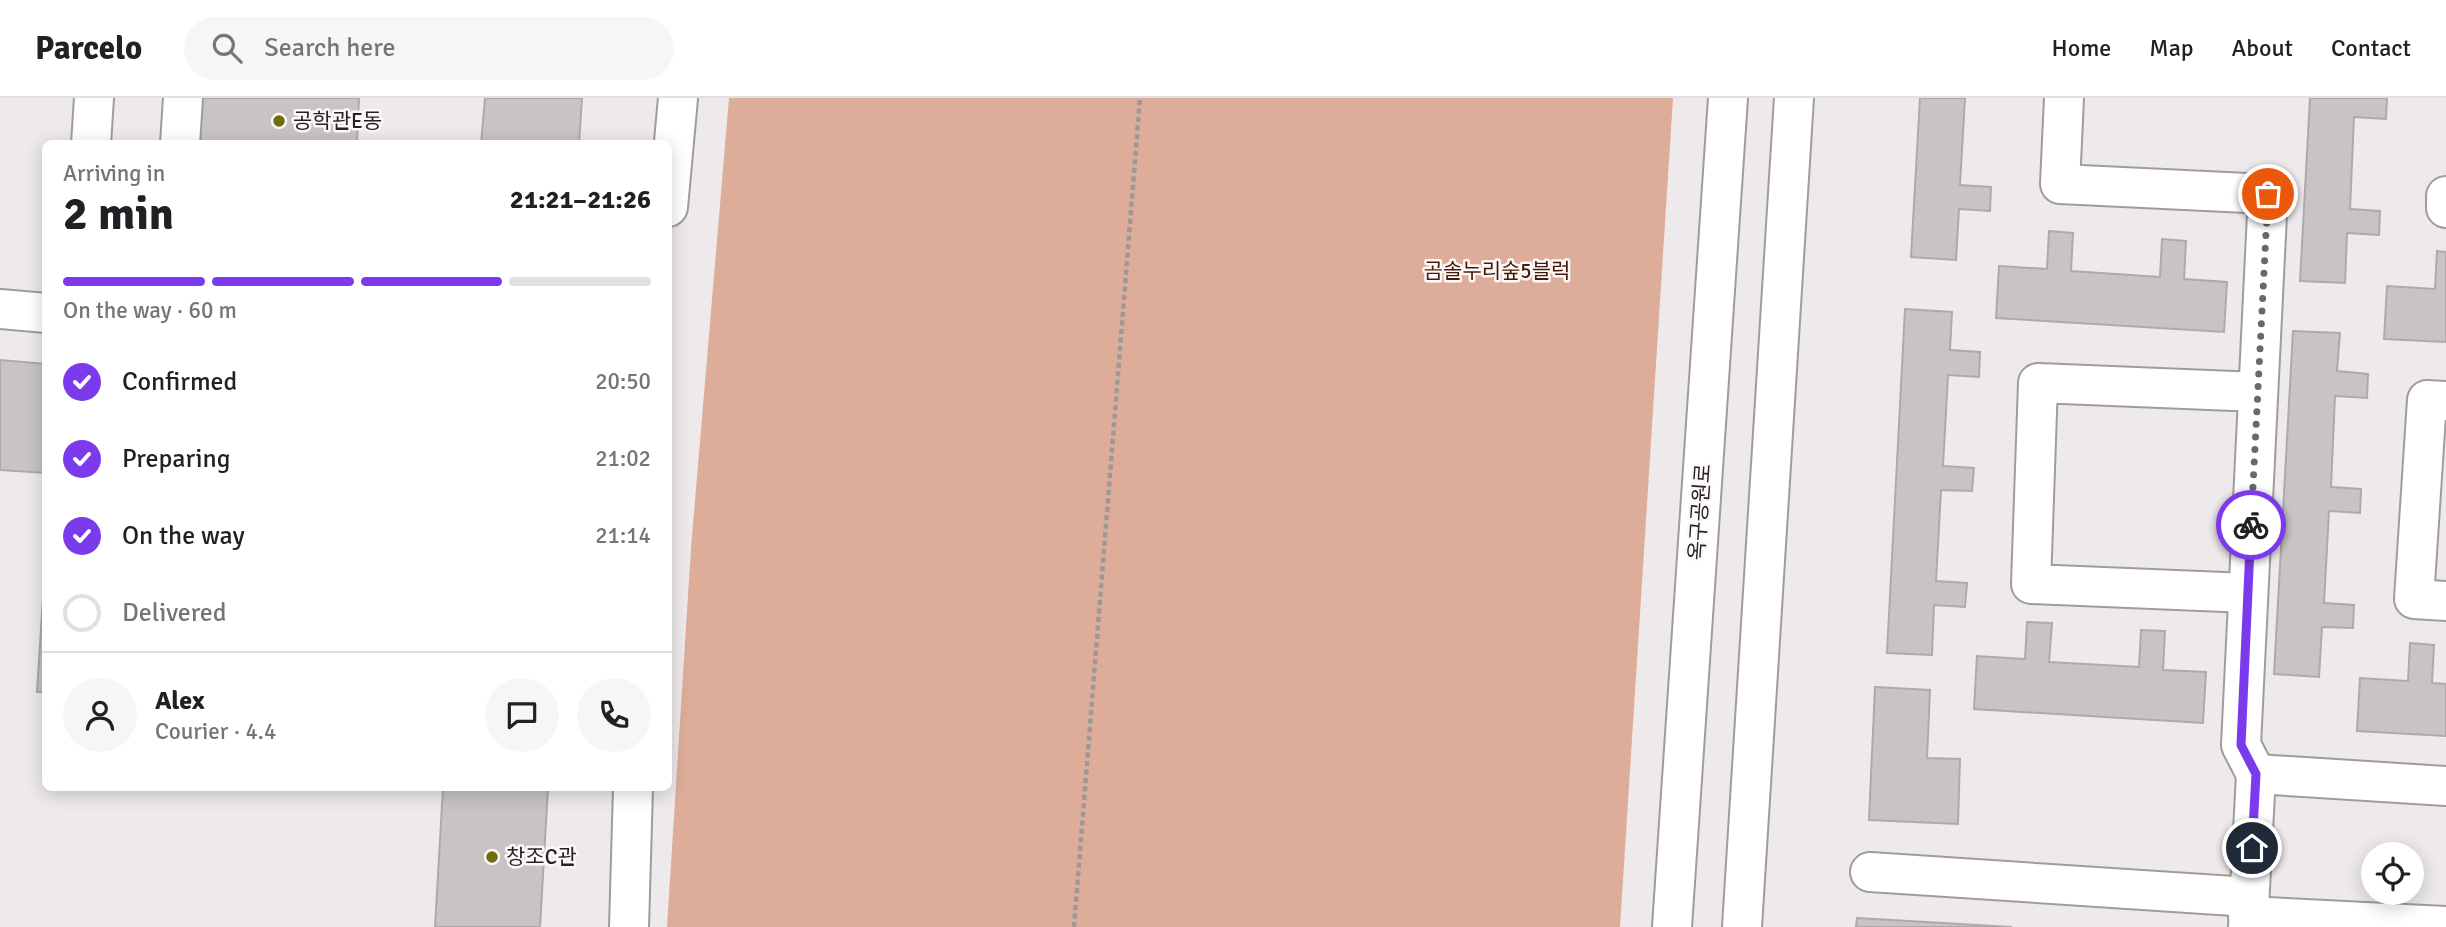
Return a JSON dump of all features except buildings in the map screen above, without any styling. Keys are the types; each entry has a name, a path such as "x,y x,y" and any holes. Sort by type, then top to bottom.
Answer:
{"street":[{"path":"91,140 94,98"},
{"path":"180,140 183,98"},
{"path":"672,163 678,98"},
{"name":"옥구공원로","path":"1672,927 1728,98"},
{"path":"1742,927 1794,98"},
{"path":"2064,98 2060,184 2268,194 2241,745 2256,774 2248,913"},
{"path":"2446,196 2446,208"},
{"path":"0,309 42,313"},
{"path":"0,330 42,332"},
{"path":"2248,593 2031,584 2038,383 2258,391"},
{"path":"2446,401 2427,400 2414,598 2446,601"},
{"path":"2256,774 2446,786"},
{"path":"629,927 633,791"},
{"path":"1870,872 2248,913 2446,926"}],"path":[{"path":"1074,927 1140,98"}],"green space":[{"name":"곰솔누리숲5블럭","path":"729,98 1673,98 1620,927 667,927 691,548"}],"way so far":[{"path":"2251,525 2268,194"}],"place":[{"name":"공학관E동","path":"279,121"},
{"name":"창조C관","path":"492,857"}],"route":[{"path":"2251,525 2241,745 2256,774 2252,848"}]}
